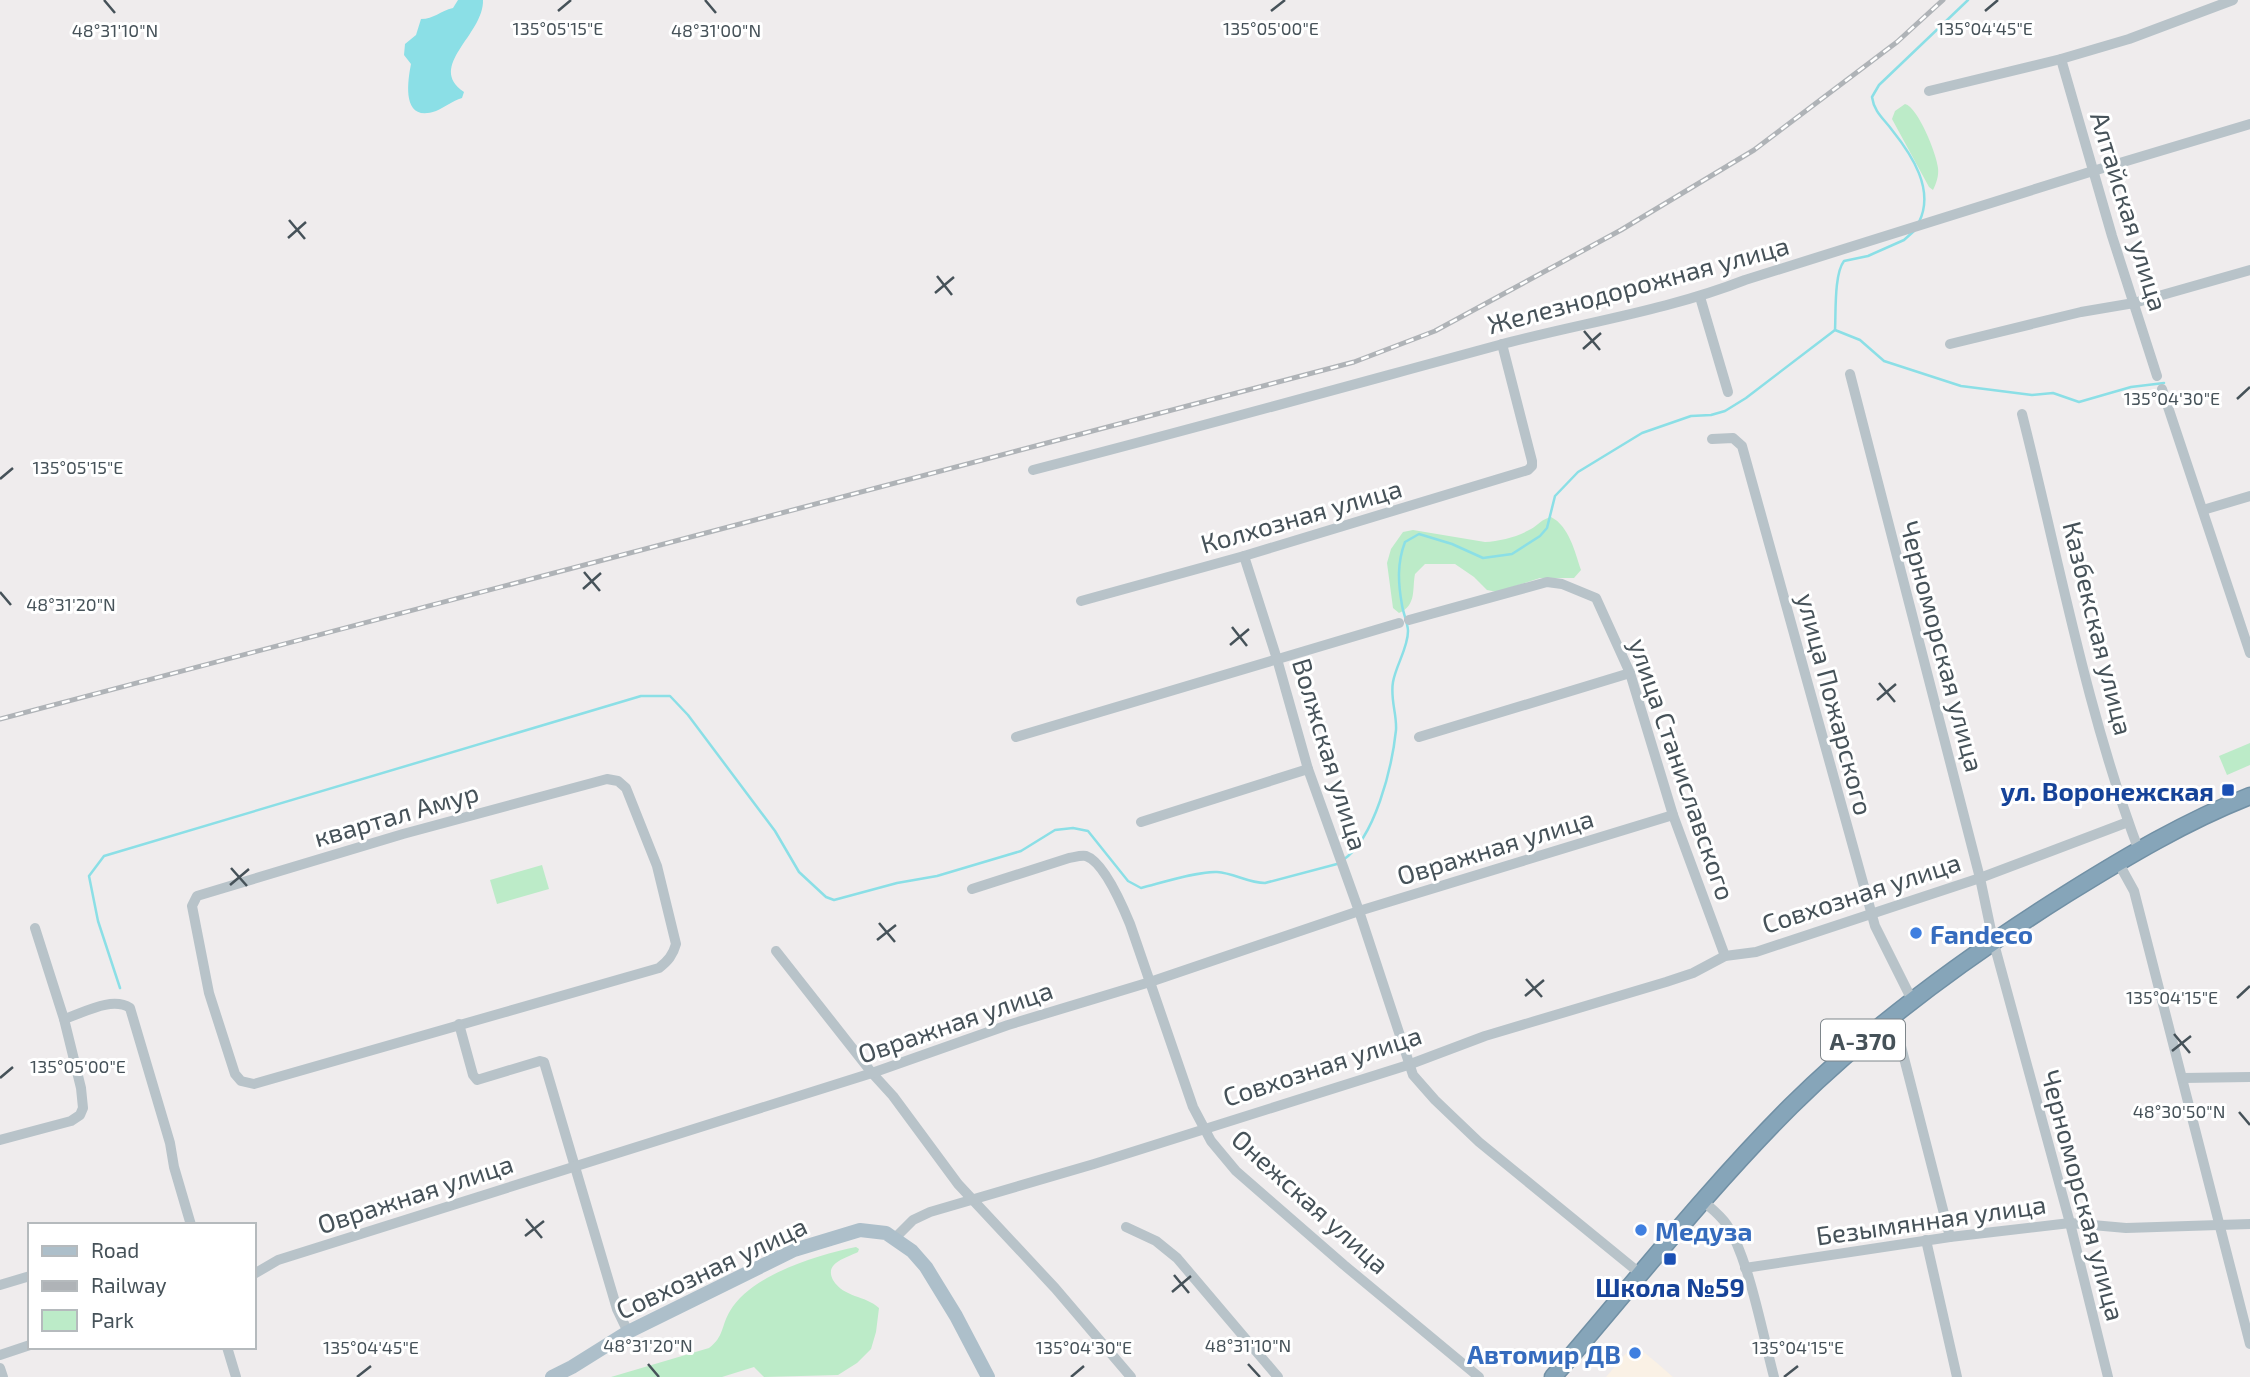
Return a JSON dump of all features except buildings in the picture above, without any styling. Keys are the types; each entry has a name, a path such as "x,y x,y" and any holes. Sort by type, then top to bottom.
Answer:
{"highway":[{"name":"А-370","path":"1553,1377 1704,1202 1792,1106 1893,1015 1993,940 2118,862 2250,796"}],"main road":[{"name":"Совхозная улица","path":"552,1377 628,1332 794,1250 860,1230 874,1230 895,1238"},
{"path":"895,1238 912,1251 926,1267 988,1377"}],"street":[{"path":"1929,91 2129,39 2233,0"},
{"name":"Алтайская улица","path":"2061,58 2157,376"},
{"name":"Железнодорожная улица","path":"1033,470 1213,424 1502,344 1700,297 1745,280 2250,124"},
{"path":"1950,344 2081,312 2134,303 2250,271"},
{"path":"1700,297 1728,393"},
{"name":"Колхозная улица","path":"1081,601 1521,474 1532,466 1502,344"},
{"name":"Черноморская улица","path":"1850,374 1980,878 1993,940 2070,1223 2108,1377"},
{"path":"2162,389 2247,635 2250,653"},
{"name":"Казбекская улица","path":"2022,414 2096,721 2139,851"},
{"name":"улица Пожарского","path":"1712,439 1733,438 1742,446 1871,914 1884,947 1912,1000"},
{"path":"2203,510 2250,496"},
{"name":"Волжская улица","path":"1244,556 1308,769 1359,911 1408,1065 1421,1086 1479,1142 1642,1275"},
{"name":"улица Станиславского","path":"1277,659 1547,582 1562,584 1596,598 1630,673 1673,815 1725,956"},
{"path":"1016,737 1277,659"},
{"path":"1419,737 1630,673"},
{"path":"1141,822 1308,769"},
{"name":"квартал Амур","path":"607,779 618,781 626,788 657,866 676,944 673,953 659,968 459,1024 254,1084 241,1081 235,1074 209,993 193,900 203,893 403,834 607,779"},
{"name":"Овражная улица","path":"256,1273 278,1260 872,1073 1008,1025 1150,982 1359,911 1673,815"},
{"name":"Совхозная улица","path":"895,1238 914,1220 930,1212 1204,1129 1408,1065 1485,1036 1684,976 1725,956 1756,952 1980,878 2128,822"},
{"name":"Онежская улица","path":"972,889 1069,858 1083,855 1090,857 1121,901 1193,1107 1221,1154 1374,1290 1479,1377"},
{"path":"2118,862 2134,891 2250,1344"},
{"path":"0,1140 71,1121 80,1115 83,1099 64,1019 35,928"},
{"path":"776,951 893,1096 972,1200 1055,1288 1131,1377"},
{"path":"64,1019 110,1004 125,1004 131,1008 190,1223"},
{"path":"1893,1015 1950,1237"},
{"path":"459,1024 473,1076 477,1080 540,1060 544,1062 617,1308 628,1332"},
{"path":"2183,1078 2250,1077"},
{"path":"1704,1202 1728,1226 1745,1268 1774,1377"},
{"name":"Безымянная улица","path":"1745,1268 1950,1237 2070,1223 2126,1228 2250,1224"},
{"path":"1126,1227 1156,1241 1177,1258 1278,1377"},
{"path":"1926,1241 1957,1377"},
{"path":"0,1285 28,1277"},
{"path":"0,1355 28,1346"},
{"path":"228,1349 236,1377"},
{"path":"0,1368 3,1377"}],"shaded area":[{"name":"Автомир ДВ","path":"1634,1344 1657,1363 1673,1377 1606,1377"}],"green space":[{"path":"1905,104 1921,122 1937,162 1937,180 1933,190 1892,119 1895,111"},
{"path":"1551,517 1567,533 1574,548 1581,570 1574,578 1540,578 1497,592 1487,590 1455,564 1425,564 1415,574 1409,606 1399,613 1393,608 1387,563 1391,549 1403,532 1413,530 1485,542 1520,534"},
{"path":"2250,743 2250,765 2227,775 2219,756"},
{"path":"542,865 549,889 497,904 490,880"},
{"path":"856,1247 858,1252 834,1265 831,1274 843,1290 879,1308 876,1332 871,1349 857,1363 838,1375 764,1377 754,1367 722,1377 611,1377 709,1348 720,1335 730,1311 753,1287 786,1268"}],"water":[{"path":"458,0 483,0 481,13 460,49 451,72 454,82 464,92 462,98 436,111 417,112 409,100 411,64 404,55 405,44 416,35 421,19 453,8"}],"waterway":[{"path":"1919,222 1924,198 1919,173 1907,150 1877,111 1872,97 1879,85 1968,0"},
{"path":"1343,860 1354,850 1373,819 1391,763 1396,730 1393,682 1408,631 1399,581 1399,565 1405,542 1419,534 1452,544 1483,558 1512,554 1540,536 1547,528 1555,496 1578,472 1642,433 1691,416 1725,411 1835,330 1837,284 1844,261 1868,256 1904,240 1914,231"},
{"path":"1835,330 1860,340 1884,361 1961,386 2032,395 2053,393 2079,402 2131,387 2164,383"},
{"path":"120,988 98,921 89,876 104,856 641,696 670,696 688,715 775,831 799,872 826,897 834,900 897,883 937,876 1021,851 1055,830 1073,828 1088,831 1128,881 1141,888 1209,872 1265,883 1337,864"}],"railway":[{"path":"0,719 1354,362 1435,331 1621,230 1754,150 1897,42 1943,0"}],"place":[{"name":"ул. Воронежская","path":"2228,790"},
{"name":"Fandeco","path":"1916,933"},
{"name":"Медуза","path":"1641,1230"},
{"name":"Школа №59","path":"1670,1259"},
{"name":"Автомир ДВ","path":"1635,1353"}]}
